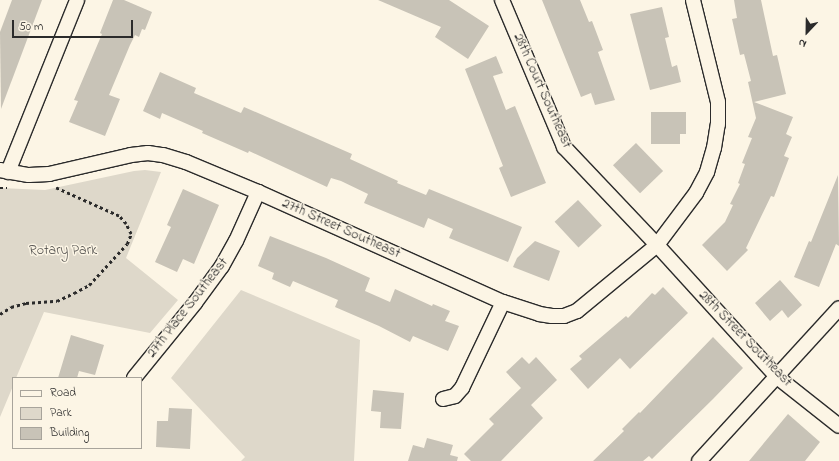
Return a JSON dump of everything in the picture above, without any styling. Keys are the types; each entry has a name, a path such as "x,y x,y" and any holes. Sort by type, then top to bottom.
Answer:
{"street":[{"path":"4,171 77,0"},
{"name":"28th Court Southeast","path":"502,0 564,147 657,245"},
{"name":"27th Street Southeast","path":"4,171 29,175 49,174 131,155 148,153 163,155 186,162 258,192 503,302 539,314 564,316 577,311 657,245 696,194 711,160 718,124 718,102 693,0"},
{"name":"27th Place Southeast","path":"135,377 222,266 236,241 258,192"},
{"name":"28th Street Southeast","path":"657,245 776,376 839,426"},
{"path":"443,399 455,396 462,388 503,302"},
{"path":"699,461 839,308"}],"path":[{"path":"0,188 14,189"},
{"path":"0,314 11,307 26,303 56,301 74,293 88,285 127,244 131,234 126,224 119,216 57,188 51,189"}],"green space":[{"name":"Rotary Park","path":"145,170 161,172 126,258 178,300 150,333 44,312 16,377 12,377 12,388 0,417 0,188 45,190"},
{"path":"241,290 360,340 354,461 241,461 245,457 171,378"}],"building":[{"path":"12,0 42,0 1,109 0,32"},
{"path":"113,0 124,0 152,12 145,30 142,29 139,37 135,35 109,95 120,99 105,136 69,122 78,101 74,100 102,34 100,33"},
{"path":"378,0 449,0 489,26 468,59 435,37 441,27"},
{"path":"542,0 580,0 589,22 592,21 603,50 598,52 615,100 595,105 591,93 581,97"},
{"path":"734,0 761,0 773,56 777,55 786,94 754,102 793,117 786,134 792,137 784,156 789,158 774,197 771,196 746,248 748,250 727,271 702,245 725,222 733,205 730,204 740,184 738,183 745,164 742,163 752,138 748,137 756,118 748,82 751,81 744,54 740,55 732,19 737,18"},
{"path":"662,7 669,37 665,38 672,67 677,65 681,82 650,90 630,14"},
{"path":"496,56 503,73 493,76 506,110 515,106 546,183 511,197 499,168 503,166 465,69"},
{"path":"160,72 196,88 194,93 241,113 244,107 352,154 350,159 398,181 397,183 426,195 429,189 522,227 508,262 449,238 453,229 428,218 424,228 364,203 368,194 341,181 331,178 327,187 249,151 248,153 202,133 203,131 162,113 160,119 143,111"},
{"path":"651,112 686,112 686,134 680,134 680,144 651,144"},
{"path":"636,143 663,171 640,193 613,165"},
{"path":"838,175 839,246 836,244 819,287 794,277 809,241 811,242"},
{"path":"183,189 219,205 194,264 183,259 177,272 155,262 171,227 167,225"},
{"path":"578,200 602,226 578,247 555,222"},
{"path":"270,236 326,258 370,278 365,291 390,302 395,289 432,306 433,304 450,311 445,321 459,326 448,351 413,336 410,342 379,326 335,307 338,300 293,281 290,287 272,279 274,273 258,266"},
{"path":"535,241 560,251 549,281 513,267 517,258"},
{"path":"780,280 802,305 788,318 782,310 770,321 755,303"},
{"path":"663,287 688,313 630,369 620,358 588,389 570,369 582,359 579,356 626,316 628,318 652,293 655,295"},
{"path":"71,335 104,345 95,375 79,371 77,377 58,377"},
{"path":"713,337 743,368 713,399 652,459 649,456 643,461 593,461 624,431 622,429 639,412 640,413"},
{"path":"522,357 529,364 536,357 557,380 531,405 543,418 501,461 471,461 464,454 494,424 489,419 521,388 506,372"},
{"path":"373,390 404,393 401,429 380,428 381,412 371,411"},
{"path":"169,408 192,409 190,449 156,447 157,421 168,421"},
{"path":"788,414 820,442 805,461 749,461"},
{"path":"427,438 453,445 450,455 458,457 457,461 408,461 413,445 424,448"}]}
